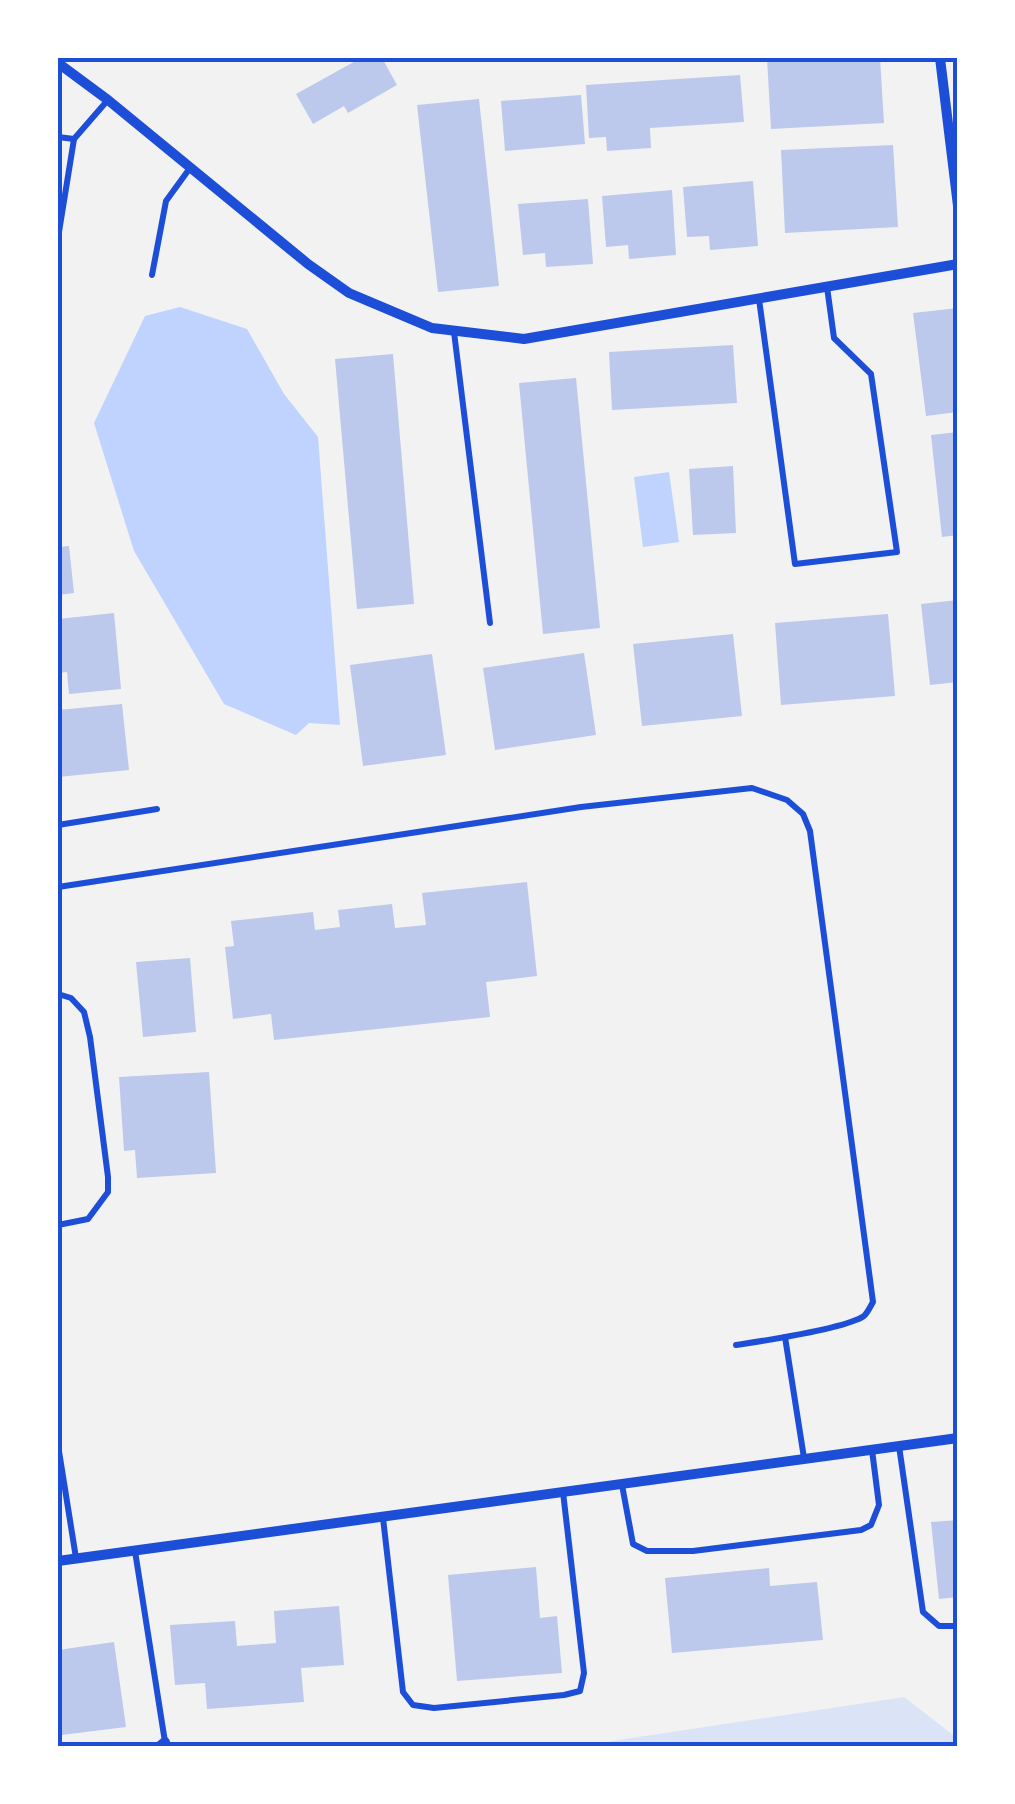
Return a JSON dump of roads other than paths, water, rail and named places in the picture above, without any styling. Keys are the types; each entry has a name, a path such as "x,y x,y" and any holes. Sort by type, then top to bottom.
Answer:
{"street":[{"path":"940,58 958,206"},
{"path":"58,63 308,264 349,293 432,328 524,339 958,264"},
{"path":"58,1561 958,1438"}],"lane":[{"path":"58,238 74,139 108,100"},
{"path":"58,137 74,139"},
{"path":"152,275 166,201 190,168"},
{"path":"759,298 795,564 896,552 871,374 834,338 827,286"},
{"path":"454,331 490,623"},
{"path":"58,887 581,807 752,788 787,800 803,814 810,830 873,1302 866,1314 853,1320 786,1337 736,1344"},
{"path":"58,825 157,809"},
{"path":"58,994 72,998 84,1012 108,1177 108,1192 88,1219 58,1225"},
{"path":"786,1337 804,1458"},
{"path":"58,1445 76,1558"},
{"path":"899,1446 923,1612 939,1626 958,1626"},
{"path":"622,1484 633,1544 646,1552 693,1552 860,1530 871,1525 879,1505 872,1450"},
{"path":"383,1516 403,1692 413,1705 434,1708 564,1696 580,1691 584,1673 563,1492"},
{"path":"135,1550 162,1744"}],"water":[{"path":"180,307 247,329 284,394 318,437 340,725 309,723 296,735 224,704 134,551 94,423 145,316"},
{"path":"669,472 679,542 643,547 634,477"}]}
